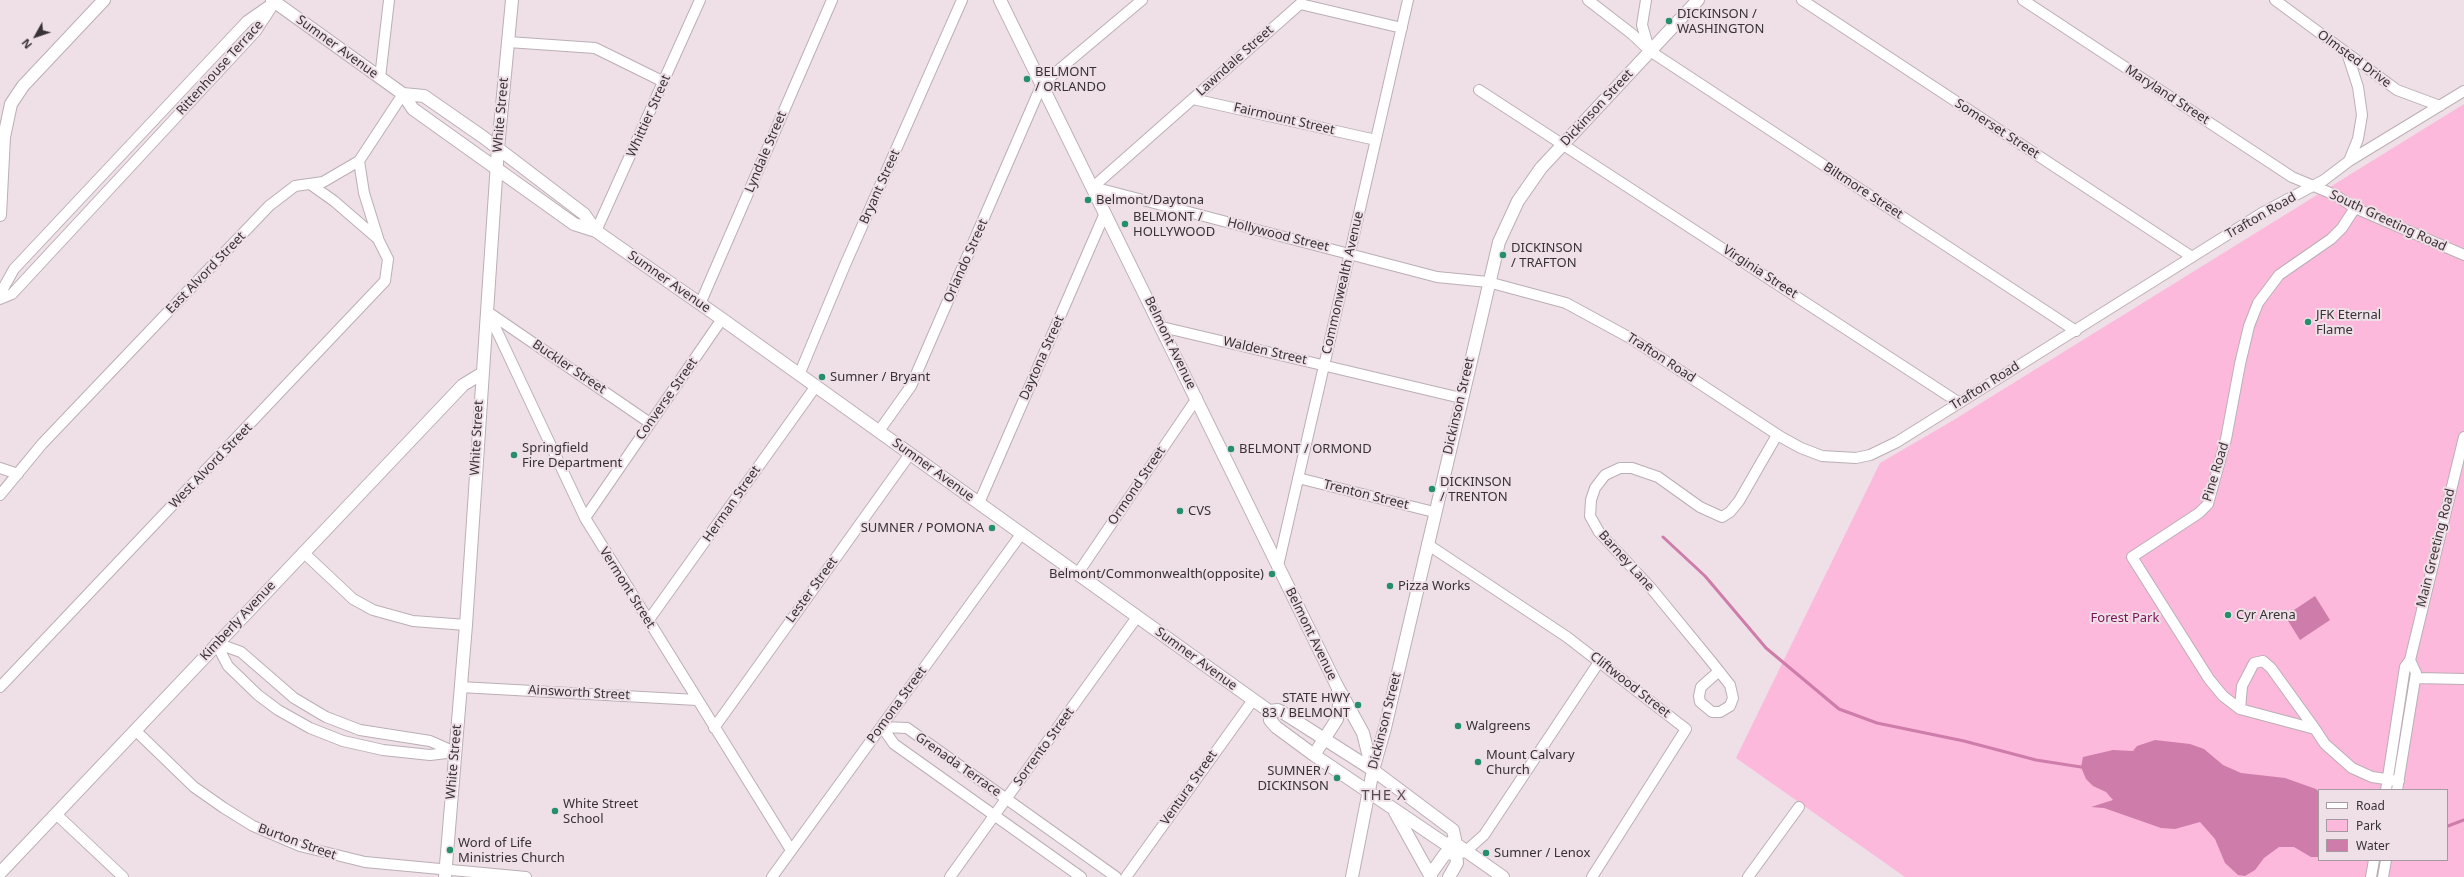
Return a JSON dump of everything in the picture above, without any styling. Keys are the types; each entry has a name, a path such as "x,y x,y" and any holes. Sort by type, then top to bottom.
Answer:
{"main road":[{"path":"0,215 4,137 11,104 23,86 104,0"},
{"name":"White Street","path":"445,874 466,625 481,374 488,312 498,148 512,0"},
{"name":"Belmont Avenue","path":"1000,0 1197,398 1337,686 1363,733 1372,770"},
{"name":"Dickinson Street","path":"1352,877 1372,770 1385,728 1434,512 1488,282 1499,242 1511,214 1532,180 1561,146 1698,0"},
{"name":"Sumner Avenue","path":"273,1 403,94 413,109 574,224 596,231 1022,533 1253,700 1269,711 1278,710 1372,770 1453,830 1459,850"},
{"name":"Sumner Avenue","path":"403,94 424,96 498,148 584,214 596,231"},
{"name":"Kimberly Avenue","path":"0,873 216,643 463,386 481,374"},
{"name":"Belmont Avenue","path":"1314,755 1337,719 1340,705 1337,686"},
{"name":"Sumner Avenue","path":"1269,711 1270,720 1276,727 1314,755 1444,843 1459,850 1503,877"},
{"path":"1393,809 1430,876 1445,854 1459,850 1457,863 1449,877"}],"street":[{"path":"380,78 389,0"},
{"name":"Whittier Street","path":"596,231 700,0"},
{"name":"Lyndale Street","path":"700,304 832,0"},
{"name":"Bryant Street","path":"799,375 845,265 962,0"},
{"path":"1042,84 1142,0"},
{"name":"Commonwealth Avenue","path":"1278,566 1408,0"},
{"name":"Biltmore Street","path":"1588,0 1632,34 1650,51 2076,330"},
{"path":"1646,0 1642,25 1650,51"},
{"name":"Somerset Street","path":"1802,0 2192,257"},
{"name":"Maryland Street","path":"2023,0 2292,177 2312,187"},
{"name":"Olmsted Drive","path":"2275,0 2397,90 2440,106"},
{"name":"Rittenhouse Terrace","path":"0,294 14,269 241,27 273,1"},
{"name":"Rittenhouse Terrace","path":"0,299 12,294 251,37 273,1"},
{"name":"Lawndale Street","path":"1093,188 1300,4 1402,28"},
{"path":"508,42 595,48 664,82"},
{"path":"2348,55 2358,87 2362,115 2358,139 2349,161"},
{"name":"Orlando Street","path":"879,431 911,386 1042,84"},
{"name":"Virginia Street","path":"1479,90 1561,146 1856,334 1958,402"},
{"name":"Trafton Road","path":"1488,282 1540,295 1590,314 1645,347 1778,435 1801,448 1822,456 1862,457 1897,442 1958,402 2262,213 2312,187 2349,161 2464,91"},
{"name":"East Alvord Street","path":"0,495 42,444 268,206 298,185 310,184 329,179 359,161 403,94"},
{"name":"Fairmount Street","path":"1193,99 1376,140"},
{"name":"West Alvord Street","path":"2,683 381,286 387,273 388,259 378,239 366,200 359,161"},
{"name":"West Alvord Street","path":"310,184 334,201 378,239"},
{"name":"South Greeting Road","path":"2312,187 2335,195 2355,208 2464,256"},
{"name":"Hollywood Street","path":"1093,188 1437,277 1488,282"},
{"name":"Pine Road","path":"2314,729 2240,709 2223,696 2209,679 2132,557 2199,513 2208,504 2226,439 2243,349 2258,303 2279,275 2331,239 2342,228 2355,208"},
{"name":"Daytona Street","path":"979,503 1105,213"},
{"name":"Buckler Street","path":"488,312 650,423"},
{"name":"Vermont Street","path":"488,312 585,518 791,850"},
{"name":"Converse Street","path":"585,518 722,320"},
{"name":"Walden Street","path":"1162,327 1461,398"},
{"name":"Herman Street","path":"648,621 816,386"},
{"name":"Ormond Street","path":"1078,573 1197,398"},
{"name":"Barney Lane","path":"1719,671 1651,588 1599,532 1590,516 1591,500 1595,488 1605,475 1620,468 1632,468 1658,477 1700,507 1722,517 1730,512 1739,501 1778,435"},
{"name":"Main Greeting Road","path":"2386,789 2405,668 2410,660 2464,437"},
{"name":"Lester Street","path":"714,728 910,454"},
{"path":"0,468 18,474"},
{"name":"Trenton Street","path":"1298,478 1434,512"},
{"name":"Pomona Street","path":"772,877 1022,533"},
{"name":"Cliftwood Street","path":"1427,544 1567,637 1686,730 1592,877"},
{"path":"303,552 353,599 373,610 413,621 466,625"},
{"name":"Sorrento Street","path":"950,877 1137,617"},
{"path":"216,643 241,652 298,701 331,719 368,731 430,741 455,752"},
{"path":"216,643 228,666 258,695 288,716 321,733 362,746 430,755 455,752"},
{"path":"2240,709 2240,691 2247,672 2254,663 2262,661 2276,672 2325,744 2352,768 2367,775 2388,779 2398,786 2416,678 2416,669 2410,660"},
{"path":"1459,850 1484,835 1599,662"},
{"path":"2416,678 2464,679"},
{"name":"Ainsworth Street","path":"460,687 697,700"},
{"name":"Ventura Street","path":"1126,877 1253,700"},
{"path":"288,716 298,701"},
{"name":"Grenada Terrace","path":"882,727 907,728 1116,877"},
{"name":"Grenada Terrace","path":"882,727 894,744 1081,877"},
{"name":"Burton Street","path":"135,730 194,787 239,818 268,833 300,846 346,858 445,874 526,877"},
{"path":"362,746 368,731"},
{"path":"1748,877 1799,807"},
{"path":"56,814 123,877"},
{"path":"2371,877 2374,861"},
{"path":"2383,877 2386,861"}],"green space":[{"name":"Forest Park","path":"2464,104 2464,877 1905,877 1736,758 1880,463 1952,421"}],"water":[{"path":"2315,596 2330,620 2300,640 2285,616"},
{"path":"2155,740 2190,744 2204,749 2223,765 2241,773 2285,778 2316,789 2318,791 2318,857 2311,857 2294,847 2279,847 2264,858 2255,870 2245,876 2238,875 2225,863 2215,839 2200,822 2175,829 2161,828 2104,808 2091,807 2113,800 2106,792 2093,786 2086,779 2081,767 2083,757 2113,750 2133,751 2137,746"}],"waterway":[{"path":"1663,537 1705,576 1766,648 1839,709 1877,723 1964,741 2036,760 2081,767"},
{"path":"2448,826 2464,820"}],"place":[{"name":"DICKINSON / WASHINGTON","path":"1669,21"},
{"name":"BELMONT / ORLANDO","path":"1027,79"},
{"name":"Belmont/Daytona","path":"1088,200"},
{"name":"BELMONT / HOLLYWOOD","path":"1125,224"},
{"name":"DICKINSON / TRAFTON","path":"1503,255"},
{"name":"JFK Eternal Flame","path":"2308,322"},
{"name":"Sumner / Bryant","path":"822,377"},
{"name":"BELMONT / ORMOND","path":"1231,449"},
{"name":"Springfield Fire Department","path":"514,455"},
{"name":"DICKINSON / TRENTON","path":"1432,489"},
{"name":"CVS","path":"1180,511"},
{"name":"SUMNER / POMONA","path":"992,528"},
{"name":"Belmont/Commonwealth(opposite)","path":"1272,574"},
{"name":"Pizza Works","path":"1390,586"},
{"name":"Cyr Arena","path":"2228,615"},
{"name":"STATE HWY 83 / BELMONT","path":"1358,705"},
{"name":"Walgreens","path":"1458,726"},
{"name":"Mount Calvary Church","path":"1478,762"},
{"name":"SUMNER / DICKINSON","path":"1337,778"},
{"name":"White Street School","path":"555,811"},
{"name":"Word of Life Ministries Church","path":"450,850"},
{"name":"Sumner / Lenox","path":"1486,853"}],"district":[{"name":"THE X","path":"1384,796"}]}
